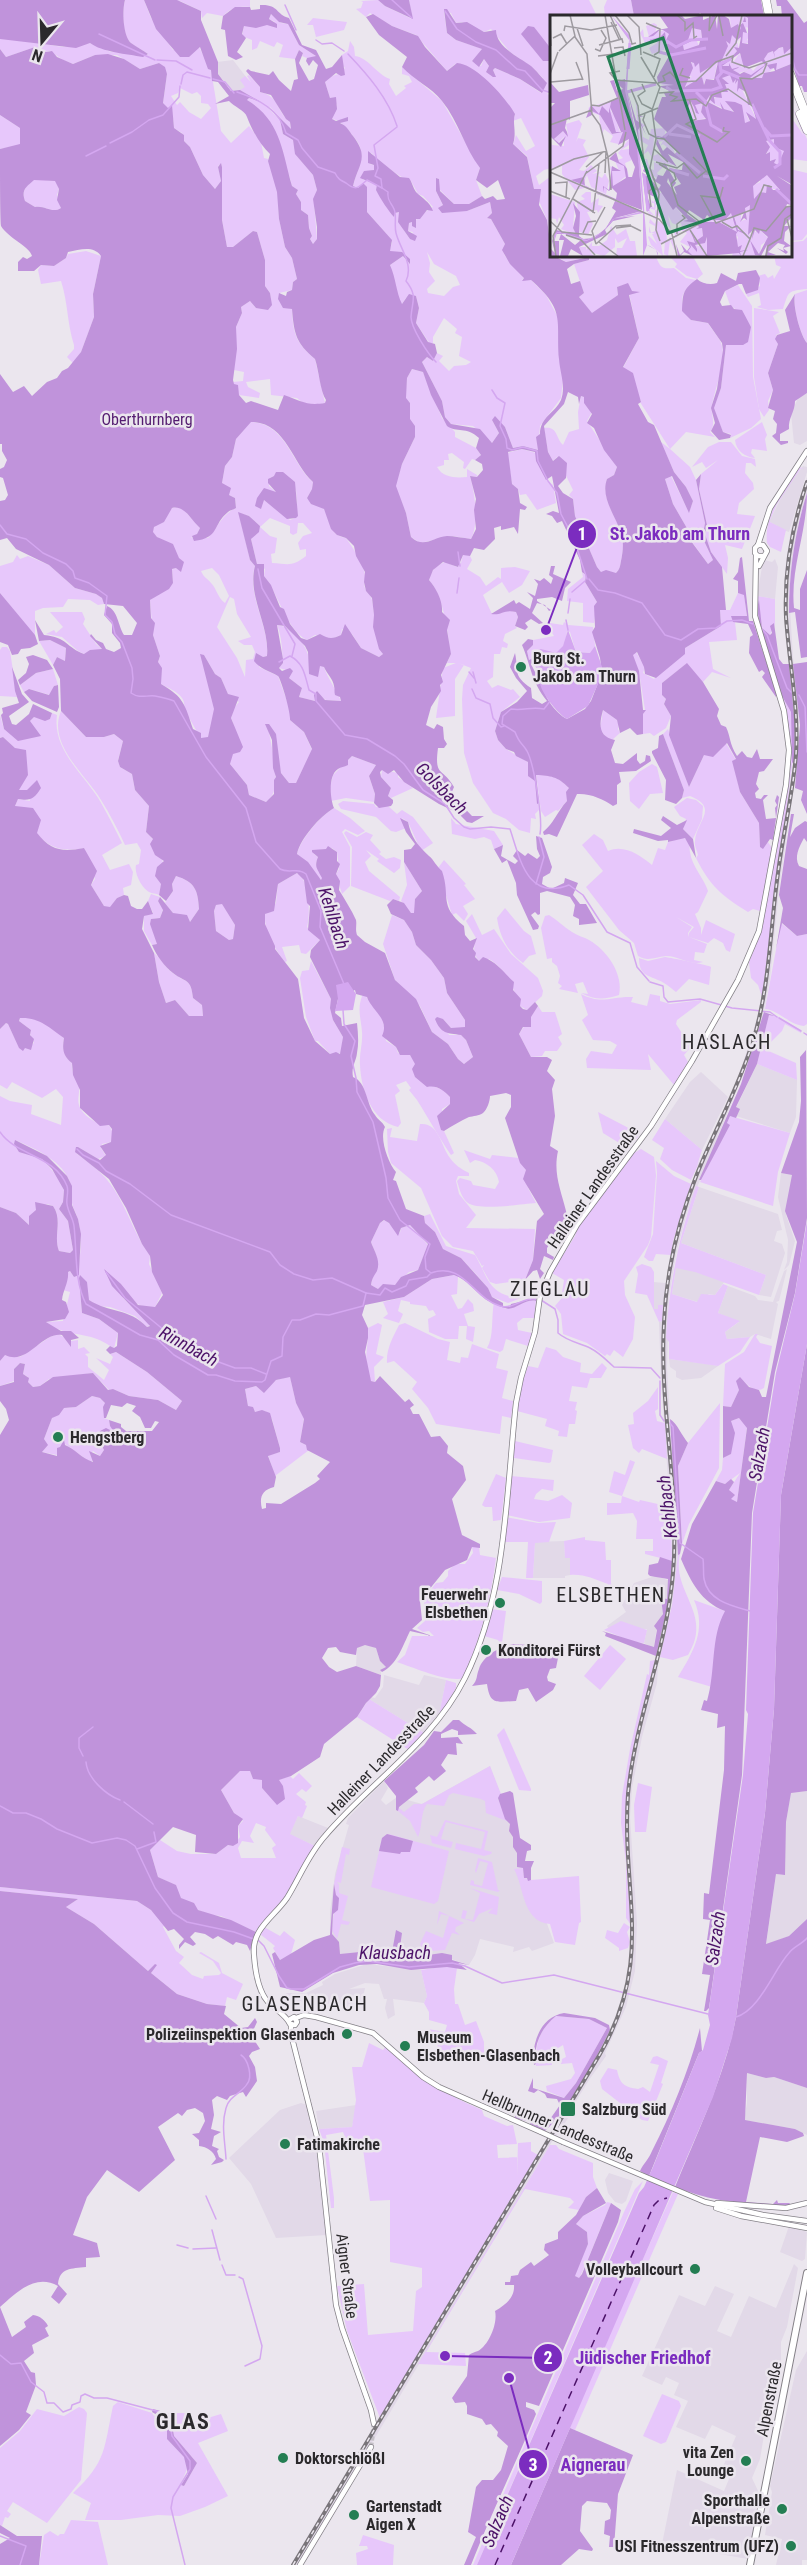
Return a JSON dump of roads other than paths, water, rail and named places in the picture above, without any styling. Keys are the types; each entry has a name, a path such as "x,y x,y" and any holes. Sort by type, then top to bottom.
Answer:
{"highway":[{"path":"766,0 769,15"},
{"path":"771,0 774,15"},
{"path":"792,79 807,117"},
{"path":"792,95 807,130"}],"main road":[{"name":"Halleiner Landesstraße","path":"293,2021 267,2000 261,1990 254,1954 257,1935 287,1898 318,1844 357,1802 424,1738 448,1707 470,1668 497,1575 516,1402 520,1378 535,1332 539,1300 550,1272 571,1234 657,1116 725,1006 752,952 762,922 786,785 789,737 784,711 755,616 754,589 757,572 755,548 764,532 773,504 807,451"},
{"name":"Halleiner Landesstraße","path":"757,572 767,550 764,532"},
{"path":"758,545 765,546"},
{"path":"756,555 764,556"},
{"name":"Hellbrunner Landesstraße","path":"293,2021 307,2017 373,2033 386,2041 407,2062 447,2091 507,2118 741,2216 807,2228"},
{"name":"Aigner Straße","path":"293,2021 293,2039 315,2126 328,2210 336,2305 374,2424"},
{"name":"Hellbrunner Landesstraße","path":"705,2202 786,2208 807,2203"},
{"name":"Hellbrunner Landesstraße","path":"705,2202 736,2210 807,2221"},
{"name":"Alpenstraße","path":"750,2565 807,2273"},
{"path":"300,2565 371,2447"}],"water":[{"path":"568,630 576,652 590,653 595,646 602,667 598,684 588,706 567,719 555,708 541,687 541,673 534,665 534,651 541,649 556,653 563,646"},
{"path":"348,982 356,994 353,1010 335,1011 338,999 336,985"},
{"name":"Salzach","path":"807,1221 807,1344 781,1495 774,1709 765,1813 732,2038 713,2097 511,2565 477,2565 639,2193 653,2167 699,2053 703,2050 710,2025 708,2015 743,1775 748,1714 746,1710 753,1513 776,1373 795,1294"}],"waterway":[{"path":"392,0 412,18"},
{"path":"285,5 296,30"},
{"path":"445,11 457,29 476,42 496,50 517,69 525,71 542,90 550,92"},
{"path":"99,34 155,60"},
{"path":"316,40 322,44 332,43 344,51"},
{"path":"348,54 383,96 397,126"},
{"path":"792,57 799,75 807,75"},
{"path":"157,60 176,61 192,70"},
{"path":"181,84 183,75 187,72 210,78"},
{"path":"213,79 225,82 234,93"},
{"path":"110,143 149,120 163,115 179,97 180,86"},
{"path":"237,92 267,106 279,118 286,133 298,140 318,167 335,173 339,179 355,188 367,180 382,188"},
{"path":"397,127 374,145 378,168 375,176 381,179 382,188 388,192 395,212 396,233 406,257 408,269 406,281 413,295 412,322 420,341 436,362"},
{"path":"86,156 106,146"},
{"path":"492,390 497,398 505,403 500,426 507,448 512,450 523,447 537,451 538,461 557,493 561,514 574,539 587,579"},
{"name":"Kehlbach","path":"0,525 7,534 26,539 43,553 66,564 73,571 75,578 89,583 107,596 105,615 112,622 115,634 122,642 132,668 131,693 137,696 155,696 174,701 206,757 246,808 256,842 280,869 300,871 306,874 321,911 320,927 344,984"},
{"path":"458,552 460,566"},
{"name":"Golsbach","path":"258,569 262,588 295,644 292,656"},
{"path":"457,593 459,578"},
{"path":"589,579 598,590 615,593 642,603 665,635 681,640 698,629 716,628 727,621 742,620 753,624"},
{"path":"572,592 585,581"},
{"path":"568,613 570,599"},
{"path":"566,620 568,630"},
{"path":"761,628 767,635 787,688 791,692"},
{"name":"Golsbach","path":"279,662 290,656 295,659 303,670 309,690 316,694 316,701 345,735 367,739 395,756 404,764 423,790 445,804 454,818 464,827 510,829 522,864 535,882 543,887 555,888 569,885 583,895 607,932 630,943 637,967 649,981"},
{"path":"469,672 474,678"},
{"path":"473,672 476,683"},
{"path":"472,689 476,698 490,704 493,718 501,727 504,726"},
{"path":"799,695 805,707 807,752"},
{"path":"540,834 539,805 530,758 515,732 502,724 503,716 511,709 544,709 551,700"},
{"path":"536,884 544,857 539,837"},
{"name":"Golsbach","path":"650,982 663,986 664,997 668,1002 700,999 732,1008 770,1012 777,1017"},
{"name":"Kehlbach","path":"343,1010 344,1024 355,1041 351,1056 357,1092 373,1122 386,1178 388,1198 400,1220 430,1244 425,1257 426,1269 431,1273 442,1271 460,1276 482,1296 500,1306 505,1307 527,1299 536,1299"},
{"name":"Golsbach","path":"779,1018 801,1031"},
{"name":"Rinnbach","path":"0,1132 7,1140 54,1168 67,1186 67,1204 74,1226 79,1286 86,1304 140,1335 158,1340 174,1355 208,1375 235,1381 262,1382 265,1380 271,1361 282,1356 283,1337 292,1320 300,1320 316,1314 329,1315 363,1306 366,1293 380,1295 385,1288 392,1292 406,1286 409,1280 427,1277 430,1274"},
{"path":"77,1149 83,1155 99,1163 106,1171 130,1184 171,1215 270,1252 280,1265 294,1274 313,1280 332,1278 366,1293"},
{"path":"106,1272 125,1298 170,1335 178,1337 190,1347 216,1361 235,1368 251,1368 266,1374"},
{"name":"Kehlbach","path":"541,1300 555,1309 558,1333 562,1336 594,1350 614,1367 651,1368 660,1378"},
{"name":"Kehlbach","path":"660,1381 660,1415 664,1421"},
{"name":"Kehlbach","path":"670,1423 673,1427 680,1543 703,1559 704,1579 710,1593 722,1601 750,1611"},
{"path":"83,1756 79,1748 79,1738 93,1727"},
{"path":"86,1762 90,1774 98,1785 120,1800"},
{"path":"124,1802 153,1824"},
{"name":"Klausbach","path":"0,1806 13,1813 26,1813 41,1819 57,1829 92,1843 117,1838 126,1840 135,1846 155,1888 173,1913 187,1922 234,1932 259,1941 287,1988 304,1989 340,1967 368,1961 409,1967 452,1963 465,1966 502,1983 554,1975 708,2014"},
{"path":"137,1849 156,1842 154,1832"},
{"path":"736,2017 745,2013 752,2006 783,1960 807,1938"},
{"path":"226,2159 224,2127 226,2108 230,2100 245,2087 250,2077 248,2064 241,2055"},
{"path":"206,2196 216,2219"},
{"path":"212,2230 220,2260"},
{"path":"177,2245 188,2248"},
{"path":"193,2249 216,2248"},
{"path":"222,2265 226,2275 235,2275"},
{"path":"239,2277 243,2279 262,2346 260,2359 245,2366"},
{"path":"0,2355 11,2364 21,2363 31,2382 44,2392 47,2403 54,2403 63,2412 80,2402 81,2396 85,2394 168,2414 172,2436 190,2461 190,2469 173,2497 171,2508 185,2565"},
{"path":"0,2536 26,2546 20,2565"}],"tunnel":[{"path":"371,2447 374,2424"}],"railway":[{"path":"293,2565 600,2054 617,2019 627,1987 632,1925 627,1830 628,1794 637,1738 670,1601 673,1573 674,1511 663,1354 667,1285 674,1247 690,1192 747,1058 763,999 778,873 793,784 797,737 786,617 786,583 793,532 807,482"}],"place":[{"name":"St. Jakob am Thurn","path":"546,630"},
{"name":"Burg St. Jakob am Thurn","path":"521,667"},
{"name":"Hengstberg","path":"58,1437"},
{"name":"Feuerwehr Elsbethen","path":"500,1603"},
{"name":"Konditorei Fürst","path":"486,1650"},
{"name":"Polizeiinspektion Glasenbach","path":"347,2034"},
{"name":"Museum Elsbethen-Glasenbach","path":"405,2046"},
{"name":"Salzburg Süd","path":"568,2109"},
{"name":"Fatimakirche","path":"285,2144"},
{"name":"Volleyballcourt","path":"695,2269"},
{"name":"Jüdischer Friedhof","path":"445,2356"},
{"name":"Aignerau","path":"509,2378"},
{"name":"Doktorschlößl","path":"283,2458"},
{"name":"vita Zen Lounge","path":"746,2461"},
{"name":"Sporthalle Alpenstraße","path":"782,2509"},
{"name":"Gartenstadt Aigen X","path":"354,2515"},
{"name":"USI Fitnesszentrum (UFZ)","path":"791,2546"}],"district":[{"name":"HASLACH","path":"727,1042"},
{"name":"ZIEGLAU","path":"550,1289"},
{"name":"ELSBETHEN","path":"611,1595"},
{"name":"GLASENBACH","path":"305,2004"},
{"name":"GLAS","path":"183,2421"}],"park label":[{"name":"Oberthurnberg","path":"147,419"}]}
